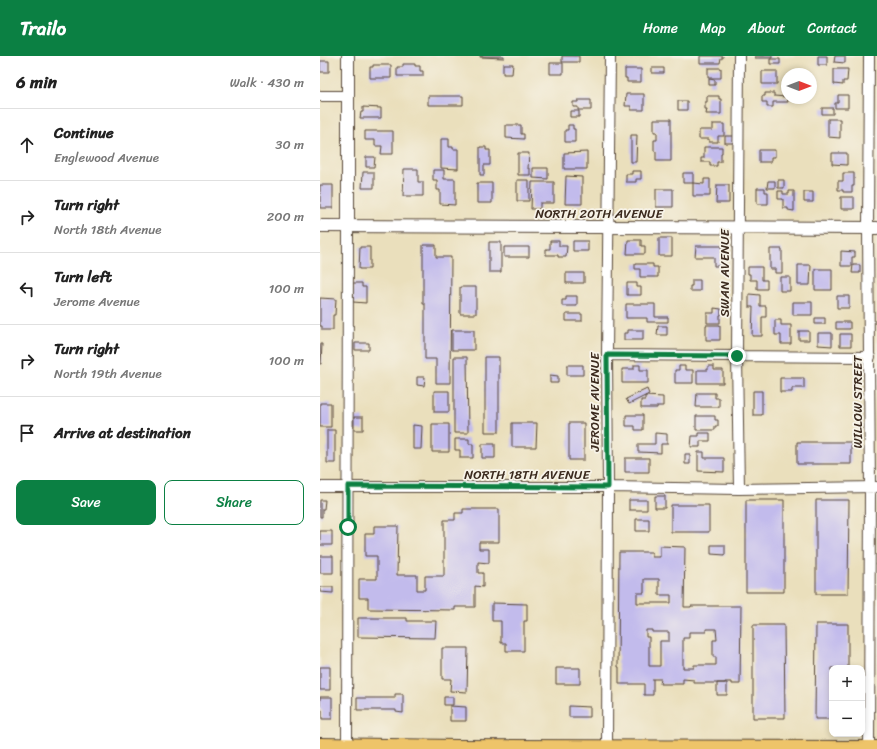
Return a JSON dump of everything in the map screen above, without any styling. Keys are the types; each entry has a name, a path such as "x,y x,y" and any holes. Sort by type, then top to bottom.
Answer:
{"main road":[{"path":"320,746 347,748 877,749"}],"street":[{"path":"347,748 348,56"},
{"name":"JEROME AVENUE","path":"607,748 607,355 610,56"},
{"name":"SWAN AVENUE","path":"739,56 737,356 739,489"},
{"name":"WILLOW STREET","path":"869,56 873,228 870,357 874,487 869,749"},
{"path":"320,96 348,96"},
{"name":"NORTH 20TH AVENUE","path":"320,226 873,228"},
{"path":"607,355 870,357"},
{"name":"NORTH 18TH AVENUE","path":"320,486 739,489 874,487"}],"building":[{"path":"504,56 504,58 480,57"},
{"path":"562,56 579,56 579,62 562,62"},
{"path":"700,56 723,56 723,58 721,58 720,63 700,63"},
{"path":"755,56 772,56 772,58 755,58"},
{"path":"818,56 827,56 827,65 818,65"},
{"path":"835,56 845,56 845,63 834,62"},
{"path":"770,59 780,59 780,64 770,64"},
{"path":"320,61 329,61 329,72 320,72"},
{"path":"550,63 563,63 563,74 550,74"},
{"path":"403,64 415,64 415,66 420,66 420,71 423,71 423,76 397,76 397,67 403,67"},
{"path":"503,64 513,64 512,74 503,74"},
{"path":"373,65 391,65 391,78 370,78 370,67 373,67"},
{"path":"652,68 664,68 664,73 652,73"},
{"path":"708,68 721,68 721,78 708,78"},
{"path":"625,69 641,69 641,82 627,82 627,78 625,78"},
{"path":"834,69 848,69 847,81 843,81 843,85 834,84"},
{"path":"762,71 777,71 777,84 762,84"},
{"path":"709,79 715,80 715,85 709,85"},
{"path":"765,93 774,93 774,96 781,97 781,102 773,102 773,107 767,107 767,102 762,102 762,96 765,96"},
{"path":"626,94 644,94 644,110 631,110 631,106 625,106"},
{"path":"838,95 848,95 848,108 835,108 835,103 838,103"},
{"path":"428,96 463,96 463,105 428,105"},
{"path":"707,96 719,96 719,99 721,99 721,114 706,114 707,109 705,109 705,102 707,102"},
{"path":"578,100 591,100 591,110 578,110 578,107 573,107 573,102 578,102"},
{"path":"678,101 687,101 687,110 678,110"},
{"path":"363,107 381,108 381,118 360,118 361,112 363,112"},
{"path":"822,108 833,108 833,114 822,114"},
{"path":"570,111 579,111 579,117 570,117"},
{"path":"654,119 671,119 671,161 656,161 654,140 657,140 657,132 654,132"},
{"path":"828,119 840,119 840,138 828,137"},
{"path":"713,124 724,124 724,136 718,136 718,142 709,142 709,139 699,139 699,130 713,130"},
{"path":"506,125 521,125 521,134 524,134 524,139 506,138"},
{"path":"568,125 573,125 573,129 575,129 575,142 565,142 565,130 568,130"},
{"path":"365,131 393,131 393,154 381,154 382,146 375,146 375,140 365,140"},
{"path":"631,135 637,135 636,162 631,162"},
{"path":"725,136 734,136 733,143 725,143"},
{"path":"441,139 449,139 449,147 458,149 458,169 441,168"},
{"path":"480,147 486,147 486,150 490,150 490,165 484,165 484,175 480,175"},
{"path":"704,147 722,147 721,162 717,162 717,166 710,166 710,162 701,162 701,158 704,158"},
{"path":"759,150 775,150 775,157 771,157 771,162 759,162"},
{"path":"587,152 587,169 564,169 564,153"},
{"path":"518,153 529,153 528,169 530,169 530,175 518,175"},
{"path":"832,153 847,153 847,165 832,164"},
{"path":"366,157 375,157 374,167 366,167"},
{"path":"533,168 548,168 548,179 533,178"},
{"path":"404,169 418,169 418,182 423,182 423,196 403,196"},
{"path":"433,170 444,170 444,179 455,179 455,205 440,204 440,190 437,190 437,180 433,180"},
{"path":"632,171 641,171 641,179 636,179 636,182 626,182 626,174 632,174"},
{"path":"363,172 374,172 374,188 362,188"},
{"path":"683,173 693,173 693,183 683,183"},
{"path":"843,173 854,173 854,186 852,186 852,192 843,192 843,190 838,190 838,181 843,181"},
{"path":"566,176 582,177 582,204 565,204"},
{"path":"704,179 710,179 710,196 693,196 693,183 704,184"},
{"path":"517,180 529,180 529,201 517,201"},
{"path":"778,180 784,180 784,188 778,188"},
{"path":"768,181 775,181 775,188 767,188"},
{"path":"532,182 554,182 554,203 540,203 540,209 531,209"},
{"path":"477,183 492,183 492,203 477,203"},
{"path":"320,185 333,185 333,208 320,208"},
{"path":"717,185 729,185 729,203 716,203"},
{"path":"757,188 765,188 765,192 768,192 768,204 757,204"},
{"path":"656,189 673,189 673,207 656,207"},
{"path":"778,191 783,191 783,194 789,194 789,191 794,191 794,211 788,210 788,208 783,208 783,199 778,199"},
{"path":"804,192 813,192 813,202 804,202"},
{"path":"841,197 854,197 854,209 841,209"},
{"path":"659,238 672,238 672,256 659,256"},
{"path":"628,240 641,240 641,246 645,246 645,254 627,254"},
{"path":"550,241 559,241 559,246 567,246 566,257 546,255 546,249 550,249"},
{"path":"573,241 588,241 588,251 573,251"},
{"path":"489,242 501,242 501,272 489,272"},
{"path":"423,245 436,245 436,257 451,257 450,383 436,383 436,359 425,359"},
{"path":"696,246 722,246 722,266 714,266 714,257 695,257"},
{"path":"360,247 370,247 370,269 359,269"},
{"path":"504,247 529,247 529,257 504,257"},
{"path":"770,249 782,249 782,273 775,273 775,269 770,269"},
{"path":"841,251 855,252 855,257 852,257 852,266 841,266"},
{"path":"635,264 653,264 653,267 658,267 658,277 640,277 640,269 635,269"},
{"path":"798,265 811,265 810,285 798,285"},
{"path":"853,265 860,265 860,273 852,273"},
{"path":"748,267 762,267 762,280 767,280 767,289 757,289 757,280 750,280"},
{"path":"815,269 832,269 832,290 815,290"},
{"path":"566,273 584,273 584,283 566,283"},
{"path":"780,277 790,277 790,291 780,291"},
{"path":"692,280 700,280 700,291 690,291"},
{"path":"353,283 362,283 362,287 366,287 366,303 353,302"},
{"path":"627,283 637,283 637,287 641,287 641,295 627,295"},
{"path":"460,287 476,287 476,314 460,314"},
{"path":"749,294 760,295 760,306 766,306 766,317 762,317 762,336 752,336 753,307 749,307"},
{"path":"566,296 577,296 577,306 562,306 562,300 566,300"},
{"path":"837,296 849,296 849,308 837,308"},
{"path":"320,298 336,299 335,315 333,315 333,330 322,330 322,326 320,326"},
{"path":"793,302 812,302 812,315 793,315"},
{"path":"626,304 655,304 655,317 668,317 668,322 647,322 647,318 626,318"},
{"path":"714,308 721,309 720,323 707,323 707,313 714,313"},
{"path":"566,314 582,314 582,321 566,321"},
{"path":"815,318 825,318 825,324 815,324"},
{"path":"775,320 781,320 781,325 791,325 791,344 781,344 781,335 775,335"},
{"path":"836,322 850,322 850,329 836,329"},
{"path":"706,325 720,325 720,340 706,340"},
{"path":"658,326 667,326 667,335 657,335"},
{"path":"452,330 474,330 474,350 452,350"},
{"path":"628,330 643,330 643,340 624,340 624,333 628,333"},
{"path":"799,331 809,331 809,340 799,340"},
{"path":"818,333 832,333 832,346 818,345"},
{"path":"840,334 851,334 851,346 840,346"},
{"path":"355,343 369,343 369,350 355,350"},
{"path":"320,344 322,344 321,364 320,364"},
{"path":"454,357 467,357 468,433 454,433"},
{"path":"485,357 499,357 499,432 485,432"},
{"path":"567,365 583,365 583,375 567,375"},
{"path":"634,365 640,365 640,370 648,370 648,383 622,383 622,369 634,369"},
{"path":"679,366 685,366 685,370 693,370 693,383 675,383 675,370 679,370"},
{"path":"708,366 714,366 714,370 723,370 723,383 697,383 697,370 708,370"},
{"path":"550,375 558,376 558,383 550,383"},
{"path":"417,377 425,377 424,386 417,385"},
{"path":"780,378 804,378 804,388 792,388 792,392 780,392"},
{"path":"647,389 649,394 629,404 626,399"},
{"path":"434,391 449,391 449,412 434,412"},
{"path":"753,391 762,391 762,415 753,415"},
{"path":"697,393 715,393 715,398 719,398 719,407 696,407"},
{"path":"645,396 663,397 663,406 657,406 657,408 641,408 641,400 645,400"},
{"path":"320,403 331,403 331,427 320,427"},
{"path":"626,415 643,415 643,430 635,430 635,426 626,426"},
{"path":"696,416 715,416 715,420 718,420 718,426 715,426 715,430 696,430"},
{"path":"354,417 363,417 363,430 354,430"},
{"path":"512,423 537,423 536,447 512,447"},
{"path":"569,423 584,423 584,460 569,460"},
{"path":"432,424 449,424 449,452 432,452"},
{"path":"413,425 422,426 421,449 413,449"},
{"path":"327,430 335,430 335,463 327,463"},
{"path":"655,433 667,434 667,444 661,444 661,453 638,452 638,444 655,444"},
{"path":"699,433 710,433 710,441 700,441 700,447 691,447 692,436 699,436"},
{"path":"455,439 469,439 469,444 473,444 473,458 460,458 460,450 455,450"},
{"path":"797,442 851,442 851,464 797,464"},
{"path":"482,444 495,444 495,458 482,458"},
{"path":"698,452 704,452 704,458 724,458 724,472 698,471"},
{"path":"685,454 690,454 690,464 685,464"},
{"path":"625,458 649,458 649,472 625,472"},
{"path":"655,496 665,496 665,508 655,508"},
{"path":"320,500 325,500 324,509 322,509 322,517 320,517"},
{"path":"629,500 647,500 647,510 629,510"},
{"path":"746,500 784,500 784,592 746,592"},
{"path":"816,500 849,500 848,594 816,594"},
{"path":"671,505 709,505 709,532 671,532"},
{"path":"463,509 499,509 499,542 479,542 479,549 489,549 489,563 478,562 478,573 483,573 483,587 475,586 475,607 455,607 455,610 368,609 368,598 359,598 359,579 377,579 377,556 365,556 365,534 374,534 374,526 398,526 397,575 417,575 417,590 425,590 425,576 444,576 444,520 455,520 455,513 463,513"},
{"path":"636,519 649,519 649,531 636,531"},
{"path":"320,531 332,531 332,545 320,545"},
{"path":"711,545 725,545 725,555 711,554"},
{"path":"660,546 685,547 684,607 741,606 740,684 732,684 732,682 694,683 694,680 683,679 683,684 660,684 661,679 653,679 653,695 644,695 644,684 619,684 619,552 652,552 652,557 660,557","holes":["644,579 659,579 659,595 671,595 671,603 637,603 637,593 644,593","706,629 716,629 717,640 713,640 713,657 716,657 716,665 694,665 694,668 683,668 683,638 689,638 689,632 706,632","646,630 652,630 652,632 669,632 669,641 660,641 660,666 649,666 649,637 646,637"]},
{"path":"320,556 333,556 333,573 320,573"},
{"path":"320,587 333,587 333,593 320,592"},
{"path":"492,603 527,604 527,621 524,621 524,651 506,651 506,643 501,643 501,621 492,621"},
{"path":"358,618 407,618 407,621 436,621 435,638 358,637"},
{"path":"816,624 848,624 848,665 829,665 829,719 815,719"},
{"path":"753,625 784,625 785,718 753,718"},
{"path":"442,648 468,648 467,692 450,691 451,679 442,679"},
{"path":"320,667 330,667 330,690 320,690"},
{"path":"556,668 580,668 580,684 556,684"},
{"path":"717,683 727,683 727,695 717,695"},
{"path":"395,694 403,694 403,713 396,712 396,710 357,710 357,698 395,698"},
{"path":"320,697 332,697 332,719 322,719"},
{"path":"444,697 453,697 453,705 444,705"},
{"path":"450,706 466,707 466,721 450,721"},
{"path":"569,706 590,707 590,717 569,717"}],"route":[{"path":"348,527 348,486 608,487 607,355 737,356"}]}
